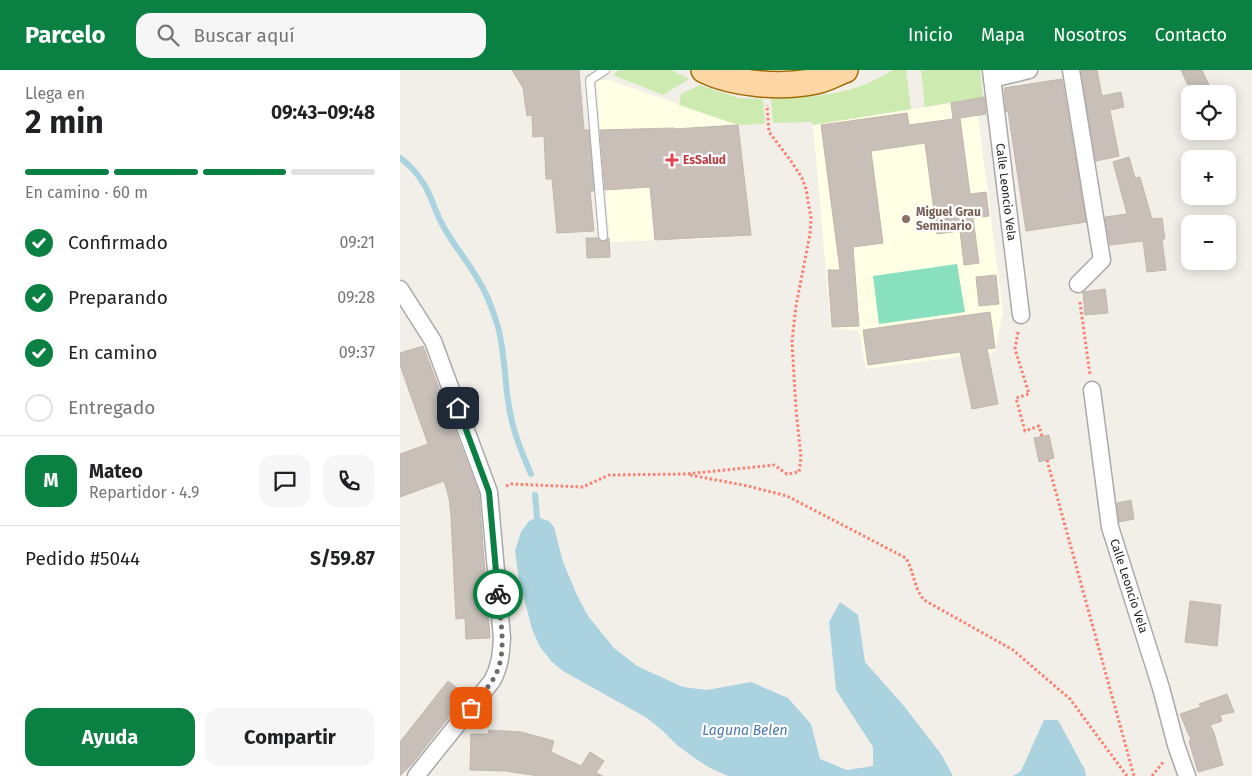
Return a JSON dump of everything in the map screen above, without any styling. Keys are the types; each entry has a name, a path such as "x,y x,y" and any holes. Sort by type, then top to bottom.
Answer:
{"main road":[{"path":"704,70 718,77 766,85 816,81 846,70"}],"street":[{"path":"992,75 1029,70"},
{"path":"1071,70 1102,260 1078,284"},
{"name":"Calle Leoncio Vela","path":"992,75 1021,314"},
{"path":"400,289 433,341 489,492 502,638 501,656 497,672 492,681 416,776"},
{"name":"Calle Leoncio Vela","path":"1092,390 1110,527 1187,776"}],"lane":[{"path":"602,236 590,80 605,70"}],"path":[{"path":"489,492 510,484 583,487 609,475 684,474 774,465 787,474 799,472 801,458 792,342 793,324 810,234 811,218 802,178 792,161 769,132 766,85"},
{"path":"1078,284 1092,390"},
{"path":"1021,314 1015,349 1029,394 1016,398 1025,431 1039,426 1042,436"},
{"path":"1046,460 1134,776"},
{"path":"684,474 748,486 787,496 906,558 912,568 918,592 924,600 1013,650 1070,699 1127,776"}],"shaded area":[{"name":"EsSalud","path":"596,80 610,80 738,125 751,235 703,239 610,242"},
{"name":"Miguel Grau Seminario","path":"976,99 1003,312 995,352 866,369 859,331 831,328 813,125"}],"green space":[{"path":"619,70 672,70 689,79 663,95 613,75"},
{"path":"892,70 906,70 911,109 813,125 812,122 773,123 771,99 818,96 849,90 864,85"},
{"path":"921,70 980,70 983,97 925,107"},
{"path":"700,85 739,98 763,99 765,124 738,125 679,105 681,94"},
{"path":"957,264 965,312 879,324 873,276"}],"water":[{"name":"Laguna Belen","path":"537,517 549,521 554,527 563,562 577,595 588,616 614,648 637,666 683,687 707,690 751,682 788,698 811,724 820,759 847,770 873,766 873,747 836,690 829,622 840,602 858,615 865,662 904,706 941,754 953,776 728,776 710,768 677,745 647,718 563,671 552,662 540,647 532,629 519,579 515,551 521,532 529,521"},
{"path":"1044,720 1058,720 1085,770 1086,776 1013,776 1021,771"}],"building":[{"path":"512,70 579,70 584,130 589,130 594,191 590,191 594,231 557,233 552,179 546,179 544,136 533,137 532,115 527,116 523,88"},
{"path":"1081,70 1097,70 1102,96 1121,92 1124,107 1110,110 1119,156 1096,161"},
{"path":"1181,70 1202,70 1209,85 1188,85"},
{"path":"1062,79 1086,222 1026,231 1008,111 1006,112 1004,88"},
{"path":"984,97 986,114 953,119 951,103"},
{"path":"907,113 909,125 960,118 970,194 986,192 989,216 973,218 979,263 964,265 960,231 937,234 925,143 871,151 883,243 853,247 859,326 832,327 828,270 840,270 821,125"},
{"name":"EsSalud","path":"738,125 751,235 655,240 650,187 605,190 600,130 674,129"},
{"path":"1129,157 1135,178 1140,177 1152,219 1162,218 1165,239 1162,239 1166,270 1147,272 1143,241 1110,245 1105,217 1127,214 1113,162"},
{"path":"586,238 598,238 603,242 609,238 610,257 587,258"},
{"path":"996,275 999,304 979,306 976,277"},
{"path":"1105,289 1108,313 1085,315 1083,292"},
{"path":"990,312 995,348 987,349 998,404 972,409 960,352 868,365 863,330"},
{"path":"423,346 479,494 490,638 466,639 465,618 456,619 451,516 449,498 444,481 400,497 400,454 428,444 400,365 400,353"},
{"path":"1049,435 1054,458 1039,462 1034,438"},
{"path":"1131,500 1134,519 1119,522 1117,503"},
{"path":"1190,601 1221,605 1217,646 1185,642"},
{"path":"448,681 466,695 412,764 400,776 400,742"},
{"path":"1227,694 1234,712 1220,715 1222,721 1210,725 1223,765 1198,772 1189,741 1191,740 1180,714 1201,707 1199,704"},
{"path":"489,730 521,732 554,741 551,752 581,766 590,752 604,761 596,773 603,776 539,776 505,771 470,770 471,734 488,734"}],"waterway":[{"path":"400,158 414,170 425,185 442,224 481,284 489,302 501,338 507,394 513,424 531,474"},
{"path":"535,495 537,517"}],"way so far":[{"path":"471,708 492,681 497,672 501,656 502,638 498,594"}],"place":[{"name":"EsSalud","path":"672,160"},
{"name":"Miguel Grau Seminario","path":"906,219"}],"route":[{"path":"458,408 489,492 498,594"}]}
